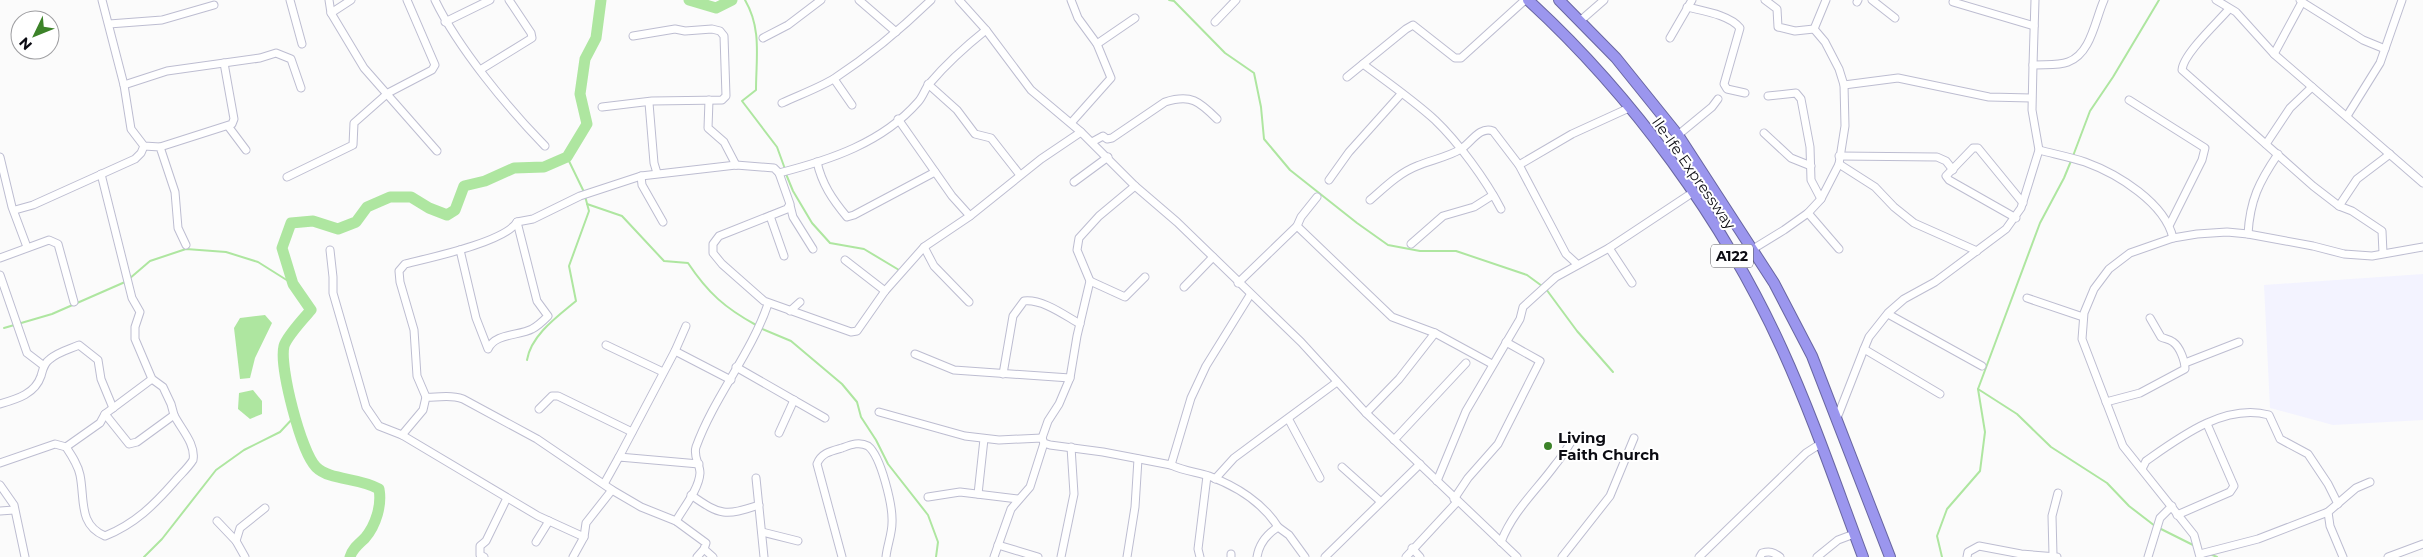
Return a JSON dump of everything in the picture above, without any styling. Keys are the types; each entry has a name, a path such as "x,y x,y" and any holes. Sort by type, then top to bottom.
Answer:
{"highway":[{"name":"Ile-Ife Expressway","path":"1527,0 1578,49 1629,108 1692,193 1735,260 1782,350 1863,557"},
{"name":"Ile-Ife Expressway","path":"1559,0 1616,58 1678,136 1753,250 1799,328 1837,418 1890,557"}],"street":[{"path":"102,0 124,85 131,129 144,146 160,147 232,124 234,119 224,63"},
{"path":"290,0 302,44"},
{"path":"329,0 331,13 364,68 388,93 436,151"},
{"path":"331,13 351,0"},
{"path":"287,177 353,145 354,123 388,93 432,70 435,65 408,0"},
{"path":"435,0 445,22 480,70 545,146"},
{"path":"445,22 490,0"},
{"path":"480,70 532,38 531,33 509,0"},
{"path":"763,38 788,25 821,0"},
{"path":"859,0 896,32"},
{"path":"782,103 834,79 896,32 931,0"},
{"path":"960,0 986,30 1031,90 1072,123 1135,186 1213,257 1300,342 1366,413 1456,501 1517,557"},
{"path":"1071,0 1078,18 1097,44 1111,78 1072,123"},
{"path":"1215,22 1236,0"},
{"path":"1347,77 1413,25 1455,58 1462,58 1527,0"},
{"path":"1580,21 1604,0"},
{"path":"1765,0 1778,10 1778,27 1795,31 1814,29"},
{"path":"1814,29 1826,0"},
{"path":"1872,0 1896,18"},
{"path":"1837,418 1864,348 1888,314 1904,299 1935,282 1977,251 2006,229 2016,218 2023,203 2040,150 2032,98 2035,0"},
{"path":"2033,65 2068,63 2079,56 2088,44 2104,0"},
{"path":"2216,0 2236,12 2274,54 2423,183"},
{"path":"2225,0 2229,9"},
{"path":"2347,116 2380,63 2402,0"},
{"path":"2274,54 2301,1 2362,40 2385,49"},
{"path":"1953,2 2034,26"},
{"path":"1670,38 1690,3 1736,23 1740,28 1724,84 1727,89 1746,92"},
{"path":"109,24 162,20 214,5"},
{"path":"2229,9 2193,50 2183,65 2182,70 2313,186 2339,206 2352,211 2382,231 2383,253"},
{"path":"1097,44 1135,18"},
{"path":"602,107 722,100 726,96 724,36 720,31 712,29 685,31 675,29 633,36"},
{"path":"1735,260 1808,213 1821,199 1839,164 1845,126 1844,85 1839,69 1825,42 1814,29"},
{"path":"402,435 422,410 426,397 417,376 414,330 400,282 399,271 405,264 460,250 513,229 517,222 533,219 583,195 640,176 736,165 774,168 784,172 853,150 898,119 918,102 928,84 961,50 986,30"},
{"path":"124,85 167,72 260,58 276,52 290,59 301,88"},
{"path":"1363,64 1433,119 1461,149 1501,209"},
{"path":"1844,85 1898,78 1989,97 2032,98"},
{"path":"834,79 852,105"},
{"path":"928,84 957,110 975,134 991,138 1020,175"},
{"path":"2266,144 2290,108 2312,87"},
{"path":"1330,180 1350,152 1401,94"},
{"path":"1768,96 1799,95 1810,147 1811,180 1821,199"},
{"path":"1092,142 1103,136 1107,139 1112,138 1165,102 1175,99 1189,99 1199,102 1217,119"},
{"path":"1678,136 1712,107 1718,99"},
{"path":"709,100 708,128 724,142 736,165"},
{"path":"2129,100 2205,148 2202,160 2170,224"},
{"path":"649,103 654,163 658,173"},
{"path":"1519,165 1572,134 1629,108"},
{"path":"898,119 952,196 970,216"},
{"path":"228,126 246,150"},
{"path":"1370,200 1395,178 1416,166 1461,149 1479,133 1488,130 1493,131 1519,165 1566,254 1578,264"},
{"path":"790,204 788,210 719,236 713,244 713,253 722,264 768,304 851,332 857,331 885,291 924,247 970,216 1020,175 1081,132"},
{"path":"1764,133 1791,158 1811,166"},
{"path":"15,210 33,205 134,159 141,153 144,146"},
{"path":"160,147 175,192 178,228 186,245"},
{"path":"2016,218 1949,180 1946,176 1972,148 1978,148 2023,203"},
{"path":"2040,150 2086,162 2125,183 2149,200 2170,224 2173,238"},
{"path":"2248,234 2250,208 2266,172 2278,154"},
{"path":"2339,206 2357,179 2390,154"},
{"path":"1839,156 1936,157 1946,162 1953,170"},
{"path":"0,157 12,207 15,210 27,247"},
{"path":"1074,182 1108,157"},
{"path":"817,162 821,179 832,199 847,217 935,172"},
{"path":"1839,164 1875,187 1894,207 1914,223 1977,251"},
{"path":"784,172 793,216 813,249"},
{"path":"0,463 54,444 66,447 80,474 86,518 96,532 105,536 119,531 160,500 193,460 189,441 174,415 163,387 152,379 134,339 135,327 140,312 132,298 101,174"},
{"path":"640,176 642,185 663,222"},
{"path":"994,557 1005,521 1018,499 1030,487 1048,422 1070,378 1090,281 1077,250 1079,238 1099,216 1135,186"},
{"path":"1437,482 1466,411 1520,319 1523,307 1556,277 1609,248 1692,193"},
{"path":"1411,244 1443,216 1474,207 1493,195"},
{"path":"1238,283 1297,226 1301,217 1318,197"},
{"path":"1808,213 1839,250"},
{"path":"770,216 784,256"},
{"path":"460,250 476,318 488,349 490,344 510,334 530,330 548,316 538,301 517,222"},
{"path":"1297,226 1392,317 1435,333 1492,364"},
{"path":"2370,482 2356,488 2328,512 2258,539 2200,555 2194,535 2123,446 2082,339 2083,317 2094,288 2109,269 2130,253 2173,238 2227,232 2314,246 2344,254 2372,256 2423,247"},
{"path":"0,258 48,240 58,244 74,302"},
{"path":"924,247 934,266 969,302"},
{"path":"1609,248 1632,283"},
{"path":"330,250 333,294 366,407 379,426 402,435 507,498 549,521 584,537"},
{"path":"1184,287 1213,257"},
{"path":"845,260 885,291"},
{"path":"0,275 27,353 44,366"},
{"path":"1090,281 1125,297 1145,277"},
{"path":"1171,465 1191,398 1202,374 1250,295"},
{"path":"2027,298 2083,317"},
{"path":"1003,374 1013,316 1024,301 1048,306 1080,324"},
{"path":"790,310 800,302"},
{"path":"676,521 699,481 695,450 736,367 762,323 768,304"},
{"path":"1888,314 1982,366"},
{"path":"2106,402 2157,386 2185,369 2185,363 2177,346 2172,340 2161,337 2150,318"},
{"path":"604,484 675,351 686,326"},
{"path":"1366,413 1399,379 1435,333"},
{"path":"1406,557 1412,548 1456,501 1468,478 1498,444 1540,361 1506,342"},
{"path":"2185,363 2239,342"},
{"path":"0,404 21,398 38,383 44,366 58,354 79,344 98,360 101,379 113,408"},
{"path":"606,345 663,372"},
{"path":"1864,348 1940,394"},
{"path":"675,351 731,380"},
{"path":"915,354 954,370 1070,378"},
{"path":"1394,440 1466,363"},
{"path":"736,367 825,418"},
{"path":"66,447 100,423 105,414 152,379"},
{"path":"1215,479 1234,458 1289,420 1336,382"},
{"path":"426,397 442,398 450,395 476,405 537,438 612,490 642,507 676,521 706,543 704,549 697,557"},
{"path":"539,409 552,396 558,396 632,432"},
{"path":"778,433 794,400"},
{"path":"879,412 965,436 984,439 1043,440 1071,447 1171,465 1185,471 1207,476 1260,505 1278,527 1289,535 1306,557"},
{"path":"2142,469 2146,461 2192,430 2235,414 2261,412 2269,415 2280,439 2308,454 2315,461 2338,504"},
{"path":"105,414 129,444 144,437 174,415"},
{"path":"1289,420 1320,478"},
{"path":"2177,515 2230,492 2234,486 2207,424"},
{"path":"1562,557 1615,489 1634,438"},
{"path":"978,494 984,439"},
{"path":"1501,542 1507,526 1516,512 1556,465 1573,439"},
{"path":"842,557 817,464 819,458 826,453 856,443 868,447 878,460 891,502 892,523 886,557"},
{"path":"1700,557 1806,453 1820,444"},
{"path":"1061,557 1074,494 1071,447"},
{"path":"619,457 698,464"},
{"path":"1128,557 1138,459"},
{"path":"1324,557 1420,464"},
{"path":"1342,467 1380,501"},
{"path":"1200,557 1198,549 1207,476"},
{"path":"756,478 764,557"},
{"path":"0,485 14,505 23,556"},
{"path":"573,557 584,537 586,523 612,490"},
{"path":"928,496 960,492 1018,499"},
{"path":"1967,557 1968,552 1979,546 2021,554 2055,556 2052,516 2058,493"},
{"path":"691,495 711,509 730,514 759,505"},
{"path":"484,557 480,555 480,546 486,542 507,498"},
{"path":"2148,557 2160,518 2172,506"},
{"path":"236,541 240,528 265,508"},
{"path":"0,511 14,510"},
{"path":"2328,512 2330,526 2343,557"},
{"path":"217,521 236,541 245,557"},
{"path":"536,542 549,521"},
{"path":"1257,557 1259,548 1265,538 1278,527"},
{"path":"762,532 798,541"},
{"path":"1817,557 1838,540 1854,534"},
{"path":"2388,557 2423,544"},
{"path":"998,545 1038,557"},
{"path":"1412,548 1420,557"},
{"path":"704,549 713,557"},
{"path":"1760,557 1762,553 1773,552 1780,557"}],"shaded area":[{"path":"2423,274 2423,420 2333,425 2270,408 2264,285"},
{"path":"265,315 272,323 255,358 250,378 240,379 234,328 240,318"},
{"path":"253,390 262,401 262,414 250,419 238,409 239,393"}],"waterway":[{"path":"350,557 354,549 369,533 375,521 380,502 379,489 363,482 329,475 316,467 304,445 298,427 288,389 283,356 284,346 292,332 311,310 293,284 282,248 291,223 313,221 338,229 356,222 367,207 390,197 411,197 429,208 447,215 455,210 464,186 485,181 514,168 544,167 567,157 587,124 580,94 585,59 596,38 601,0"},
{"path":"689,0 716,8 732,0"},
{"path":"745,0 754,22 756,33 756,90 742,101 777,147 785,169"},
{"path":"1169,0 1174,1 1225,53 1254,73 1261,107 1264,139 1290,170 1357,223 1388,245 1420,251 1456,251 1527,275 1542,286"},
{"path":"2073,156 2090,111 2113,77 2159,0"},
{"path":"567,157 584,192"},
{"path":"1942,557 1937,536 1947,509 1980,471 1985,432 1978,389 2040,223 2071,161"},
{"path":"786,174 793,191 812,223 830,243 864,249 899,270"},
{"path":"527,360 534,342 540,334 576,301 569,266 589,211 585,196"},
{"path":"587,204 622,216 664,261 688,263 718,299 756,325"},
{"path":"129,279 150,261 186,249 226,252 258,262 293,284"},
{"path":"4,328 52,314 125,282"},
{"path":"1546,289 1577,331 1613,372"},
{"path":"760,328 791,341 842,384 857,402 861,417 876,440 888,464 928,515 938,542 936,557"},
{"path":"1978,389 2017,414 2051,447 2107,483 2129,506 2155,526"},
{"path":"144,557 162,539 216,470 244,450 280,432 295,416"},
{"path":"2159,528 2195,546"},
{"path":"2210,554 2217,557"}],"place":[{"name":"Living Faith Church","path":"1548,446"}]}
